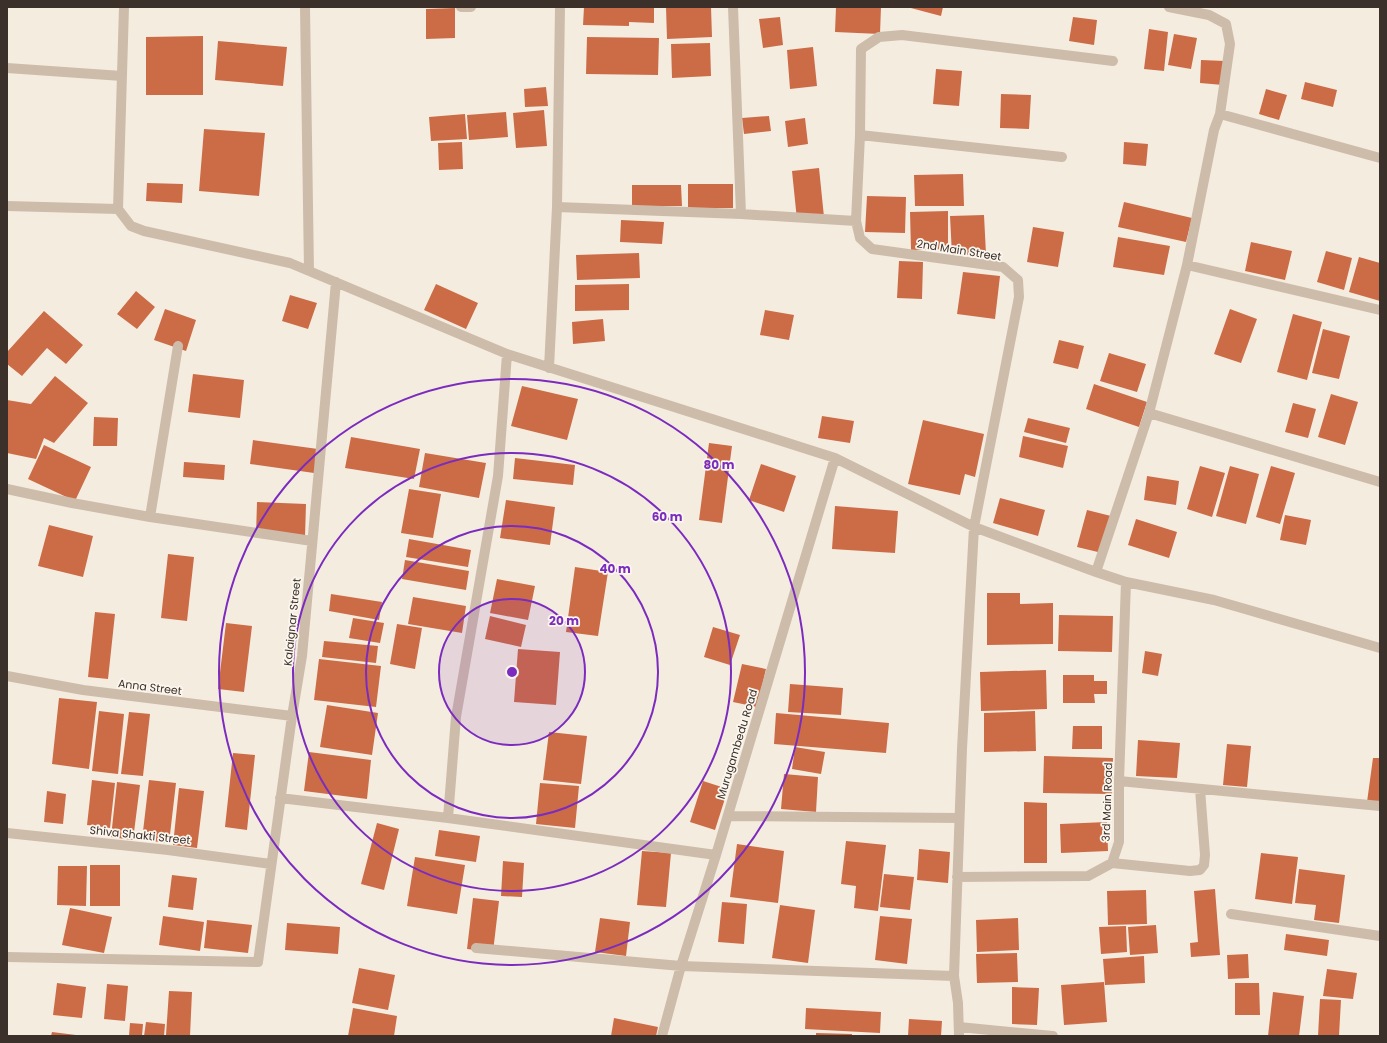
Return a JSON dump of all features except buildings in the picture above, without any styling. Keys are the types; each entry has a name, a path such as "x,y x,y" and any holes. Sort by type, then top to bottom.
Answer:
{"street":[{"path":"124,7 118,209 130,226 144,231 290,263 507,354 835,458 974,527 1096,572 1126,582 1214,600 1380,648"},
{"path":"305,7 309,271"},
{"path":"461,7 471,7"},
{"path":"549,368 557,207 560,7"},
{"path":"733,7 741,214"},
{"path":"1096,572 1149,413 1188,265 1214,130 1220,114 1230,44 1226,24 1209,15 1169,7"},
{"name":"2nd Main Street","path":"959,1031 958,1003 954,976 962,748 974,527 1019,297 1018,280 1003,267 872,249 860,238 856,221 860,135 861,49 879,37 902,35 1113,61"},
{"path":"7,68 122,76"},
{"path":"1220,114 1380,158"},
{"path":"860,135 1062,157"},
{"path":"7,206 118,209"},
{"path":"557,207 741,214 856,221"},
{"path":"1188,265 1380,310"},
{"name":"Kalaignar Street","path":"7,957 258,962 280,798 302,656 336,282"},
{"path":"150,517 178,346"},
{"path":"448,818 456,717 498,476 507,354"},
{"path":"1149,413 1380,482"},
{"name":"Murugambedu Road","path":"662,1036 835,458"},
{"path":"7,489 72,503 150,517 312,540"},
{"name":"3rd Main Road","path":"1112,863 1119,842 1119,781 1126,582"},
{"name":"Anna Street","path":"7,676 83,690 292,716"},
{"path":"1119,781 1380,806"},
{"path":"958,877 1088,876 1112,863 1190,871 1200,870 1204,865 1205,855 1200,789"},
{"path":"280,798 448,818 716,855"},
{"path":"728,816 959,818"},
{"name":"Shiva Shakti Street","path":"7,833 168,850 271,864"},
{"path":"1231,914 1380,936"},
{"path":"476,948 682,966 954,976"},
{"path":"959,1031 1053,1036"}]}
